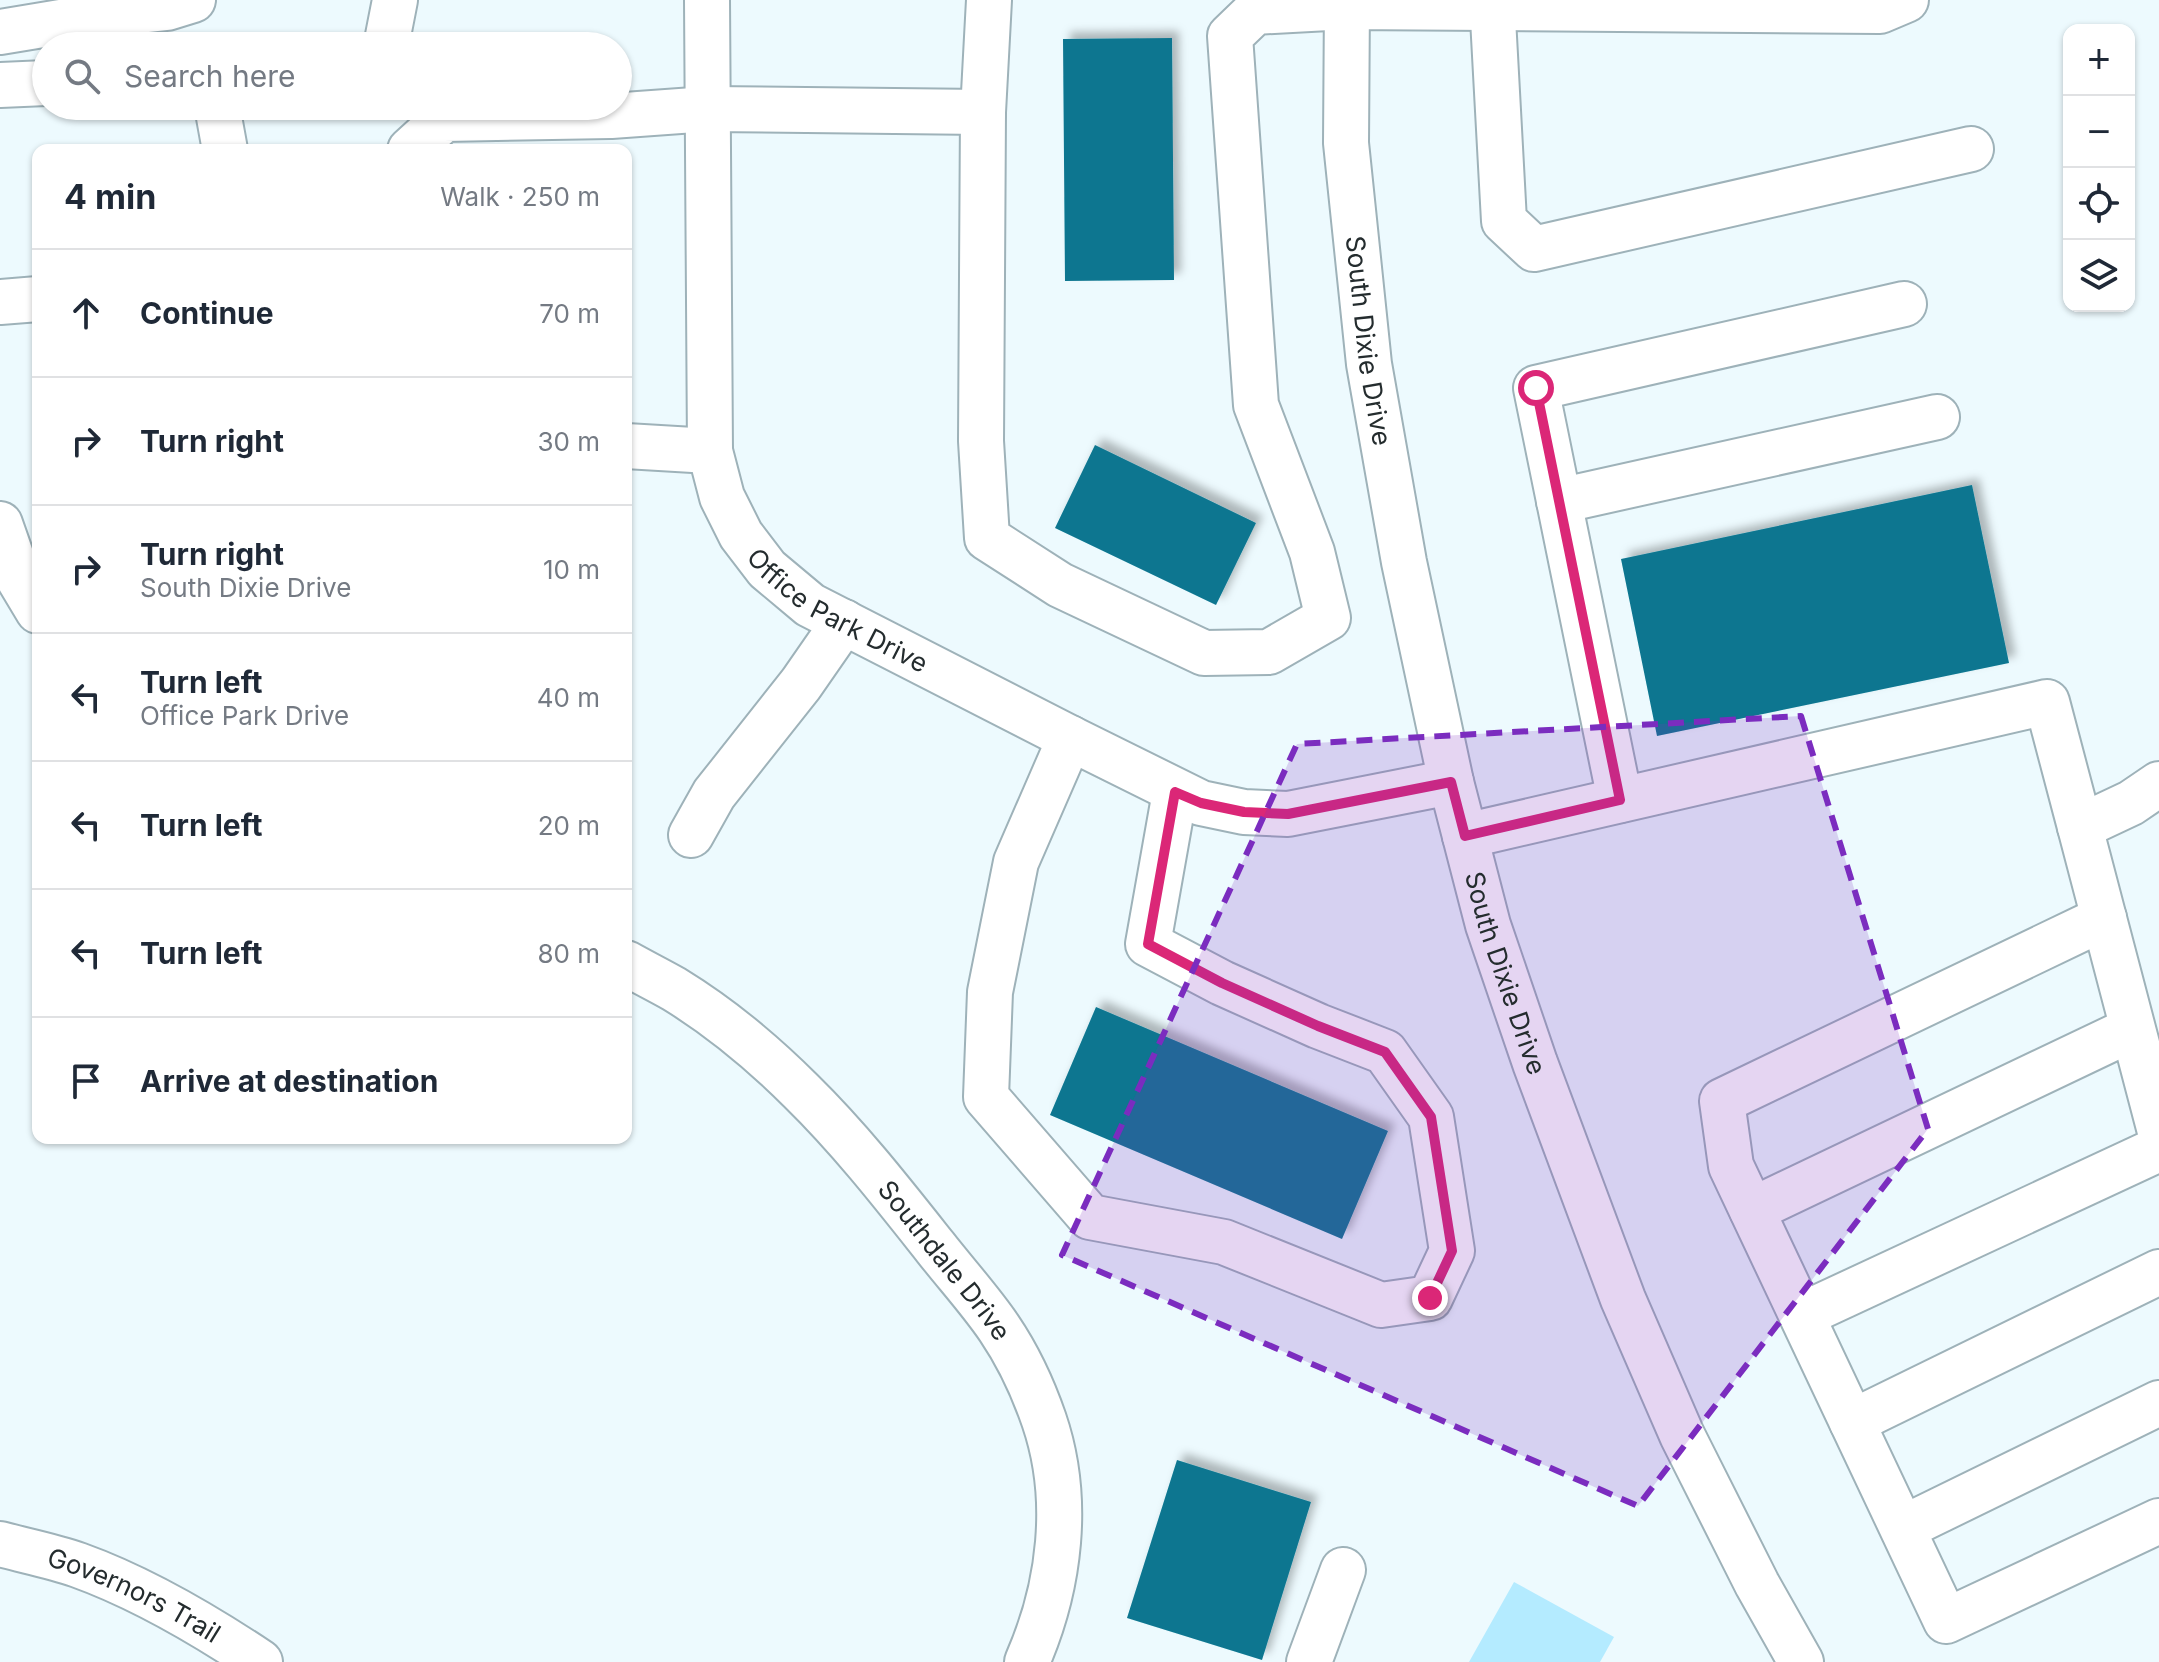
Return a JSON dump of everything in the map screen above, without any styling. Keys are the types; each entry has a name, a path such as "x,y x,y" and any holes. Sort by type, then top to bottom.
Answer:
{"street":[{"path":"0,32 167,8 193,0"},
{"path":"389,32 395,0"},
{"name":"Office Park Drive","path":"707,0 710,451 722,497 741,535 767,569 810,605 1201,803 1244,812 1288,814 1451,782"},
{"path":"989,0 983,112 981,441 987,538 1060,585 1204,653 1269,652 1328,618 1312,552 1256,405 1230,36 1255,12 1347,4 1880,11 1906,0"},
{"name":"South Dixie Drive","path":"1347,4 1346,143 1369,364 1404,562 1451,782 1488,925 1535,1063 1623,1299 1682,1435 1757,1584 1801,1662"},
{"path":"1492,5 1504,221 1534,249 1971,149"},
{"path":"0,85 32,84"},
{"path":"456,120 610,133 708,109 983,112"},
{"path":"220,120 224,144"},
{"path":"417,144 443,120"},
{"path":"0,302 32,299"},
{"path":"1620,800 1536,388 1904,304"},
{"path":"1559,501 1937,417"},
{"path":"632,446 710,451"},
{"path":"0,524 20,581 32,601"},
{"path":"691,835 714,794 801,684 844,622"},
{"path":"1465,836 2047,702 2159,1128"},
{"path":"1070,738 1016,862 990,992 986,1097 1090,1217 1224,1242 1381,1305 1430,1298 1452,1251 1431,1117 1385,1052 1222,983 1148,944 1175,792"},
{"path":"2080,827 2131,803 2159,784"},
{"path":"2104,918 1722,1101 1731,1166 1946,1621 2159,1521"},
{"name":"Southdale Drive","path":"632,966 676,990 741,1038 802,1091 886,1185 999,1327 1025,1373 1045,1422 1056,1474 1059,1527 1054,1580 1040,1631 1027,1662"},
{"path":"1752,1210 2132,1029"},
{"path":"1802,1315 2159,1149"},
{"path":"1852,1422 2159,1272"},
{"path":"1903,1528 2159,1403"},
{"name":"Governors Trail","path":"0,1544 78,1564 156,1599 260,1662"},
{"path":"1309,1662 1343,1570"}],"highlighted area":[{"path":"1801,716 1928,1129 1638,1506 1062,1255 1297,744"}],"shaded area":[{"path":"1514,1582 1614,1637 1600,1662 1469,1662"}],"building":[{"path":"1172,38 1174,280 1065,281 1063,39"},
{"path":"1095,445 1256,523 1216,605 1055,528"},
{"path":"1972,485 2009,663 1657,736 1621,559"},
{"path":"1096,1007 1388,1131 1342,1239 1050,1115"},
{"path":"1177,1460 1311,1502 1262,1660 1127,1618"}],"route":[{"path":"1430,1298 1452,1251 1431,1117 1385,1052 1222,983 1148,944 1175,792 1201,803 1244,812 1288,814 1451,782 1465,836 1620,800 1536,388"}]}
